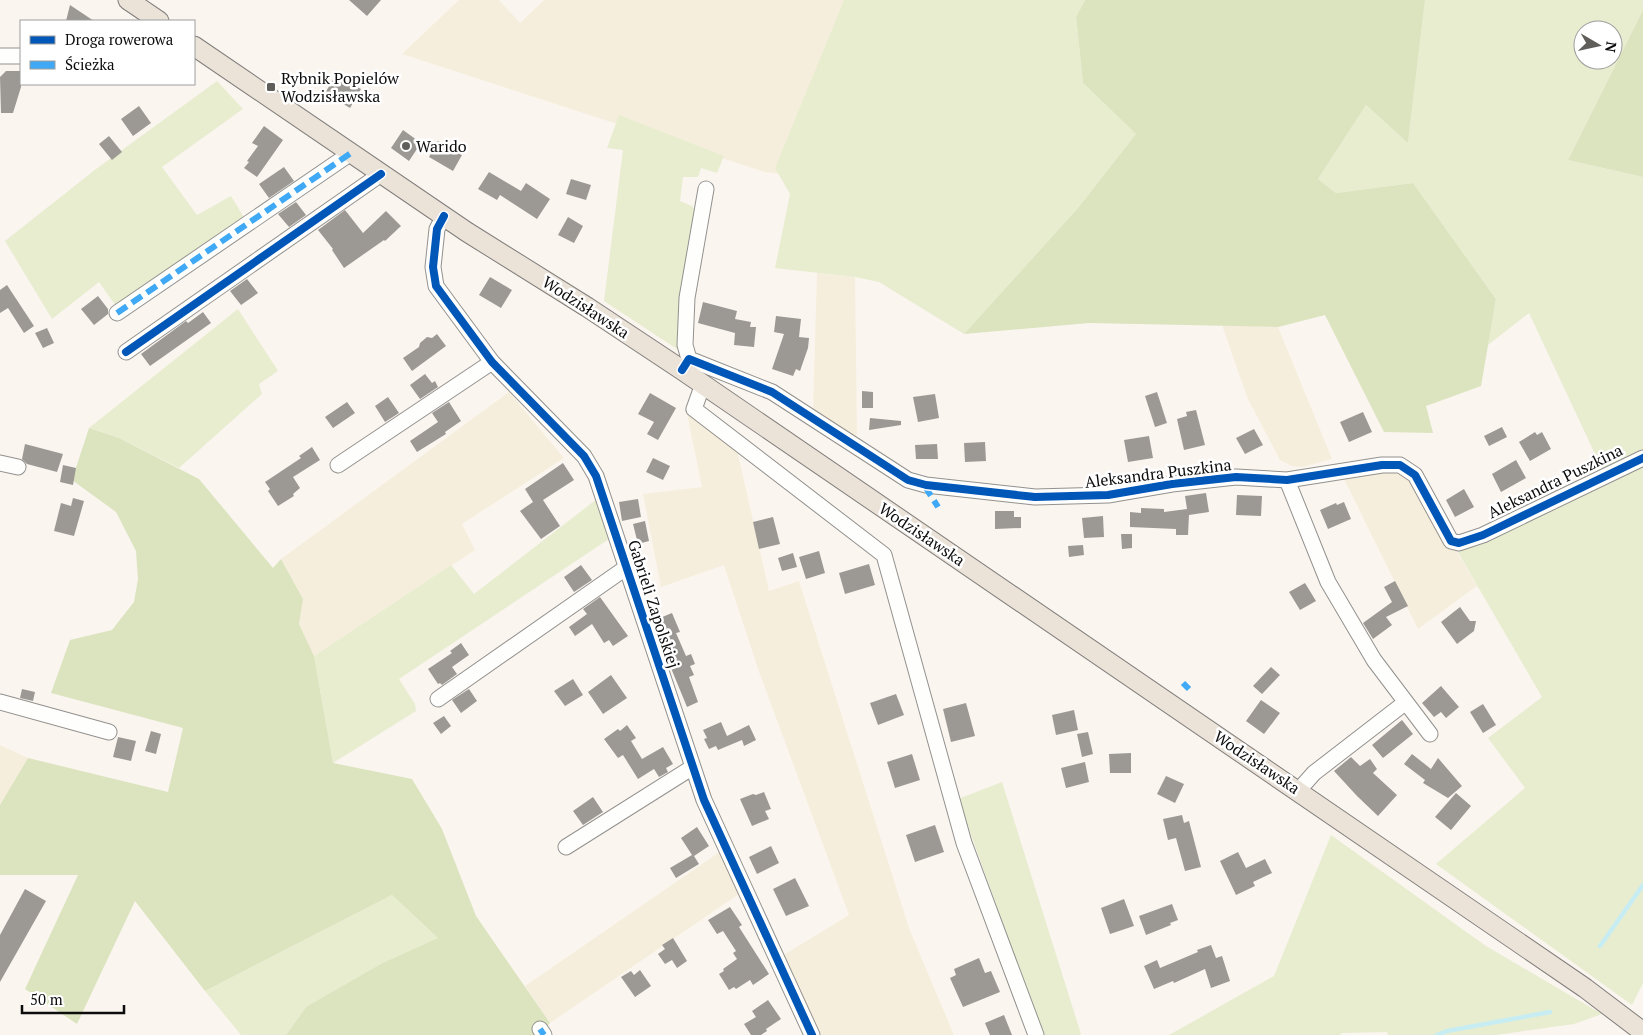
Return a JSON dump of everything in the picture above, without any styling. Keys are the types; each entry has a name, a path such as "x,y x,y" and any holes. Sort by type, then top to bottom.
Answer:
{"main road":[{"path":"128,0 157,20"},
{"name":"Wodzisławska","path":"195,47 444,216 587,307 685,364 703,384 1298,790 1585,988 1643,1032"}],"street":[{"path":"0,56 20,56"},
{"path":"117,313 351,153"},
{"path":"126,352 381,174"},
{"path":"685,364 687,298 706,190"},
{"name":"Gabrieli Zapolskiej","path":"444,216 437,229 433,267 436,286 492,362 584,456 596,476 704,800 812,1035"},
{"path":"338,465 492,362"},
{"name":"Aleksandra Puszkina","path":"685,364 772,392 908,480 926,485 1035,497 1108,495 1172,484 1236,477 1287,480 1382,465 1400,465 1416,475 1451,541 1459,543 1483,535 1643,458"},
{"path":"703,384 694,409 884,555 964,843 1036,1035"},
{"path":"0,463 18,467"},
{"path":"1287,480 1328,582 1374,660 1430,734"},
{"path":"438,700 627,567"},
{"path":"0,702 109,732"},
{"path":"1298,790 1314,773 1406,702"},
{"path":"566,847 693,768"}],"shaded area":[{"path":"459,0 499,0 520,23 544,0 856,0 787,175 765,172 402,54"},
{"path":"817,273 855,277 857,433 855,439 813,413"},
{"path":"1222,325 1278,327 1332,459 1302,467 1292,466 1280,460 1247,397"},
{"path":"509,392 564,458 462,524 475,550 314,656 299,624 303,599 281,559"},
{"path":"687,414 741,455 738,454 769,591 799,581 910,931 954,1035 818,1035 782,956 849,915 758,669 724,565 661,587 643,494 702,487"},
{"path":"1389,470 1399,472 1411,480 1448,549 1455,549 1477,586 1418,629 1343,477"},
{"path":"0,745 28,758 0,805"},
{"path":"721,851 739,894 550,1023 525,986"}],"green space":[{"path":"844,0 1085,0 1076,17 1083,83 1136,134 1078,208 964,334 879,282 855,277 775,268 790,194 775,168"},
{"path":"1085,0 1425,0 1408,143 1366,105 1318,179 1336,193 1413,183 1496,299 1481,386 1426,406 1433,433 1384,432 1325,315 1278,327 1089,323 964,334 1078,208 1136,134 1083,83 1076,17"},
{"path":"1425,0 1643,0 1643,10 1623,50 1623,20 1573,20 1573,70 1613,70 1568,160 1643,177 1643,453 1602,469 1529,313 1488,345 1496,299 1413,183 1336,193 1318,179 1366,105 1408,143"},
{"path":"1643,10 1643,177 1568,160 1613,70 1623,70 1623,50"},
{"path":"217,81 243,109 162,167 197,215 231,196 245,219 116,306 99,282 52,319 5,241 96,169"},
{"path":"619,115 724,156 717,173 701,168 698,177 683,177 680,201 692,206 696,211 677,349 604,301 623,150 607,148"},
{"path":"238,309 278,371 259,384 262,394 179,468 119,438 89,428"},
{"path":"89,428 119,438 199,479 273,568 281,559 303,599 299,624 314,656 333,763 412,779 442,829 476,916 550,1023 538,1035 286,1035 306,1007 381,964 438,938 392,895 205,991 135,901 77,1024 25,989 78,875 0,875 0,805 28,758 168,792 183,728 51,693 70,640 112,630 134,602 138,579 136,551 116,512 72,480"},
{"path":"1643,466 1643,983 1632,1005 1436,864 1525,788 1488,738 1542,697 1456,549"},
{"path":"597,499 609,539 399,679 415,704 416,711 333,763 314,656 451,565 474,594"},
{"path":"1002,782 1081,1034 1079,1035 1043,1035 958,799"},
{"path":"1331,835 1486,946 1602,1014 1574,1024 1496,1035 1388,1035 1387,1032 1342,1033 1340,1035 1169,1035 1274,976"},
{"path":"392,895 438,938 306,1007 286,1035 241,1035 205,991"}],"building":[{"path":"349,0 381,0 367,16"},
{"path":"70,5 92,20 66,20"},
{"path":"6,71 20,71 21,87 13,113 1,113 0,77"},
{"path":"336,75 361,89 350,108 325,93"},
{"path":"139,106 151,123 133,136 121,119"},
{"path":"264,126 283,140 257,177 244,168 258,146 252,143"},
{"name":"Warido","path":"403,130 421,143 409,161 391,148"},
{"path":"109,136 122,152 112,160 99,144"},
{"path":"438,141 462,155 453,171 429,157"},
{"path":"284,167 294,181 269,198 259,184"},
{"path":"489,172 521,191 526,183 550,199 537,219 500,195 497,200 478,189"},
{"path":"571,179 591,185 586,200 566,194"},
{"path":"296,202 306,215 289,227 278,214"},
{"path":"345,210 363,233 386,211 401,226 385,241 344,268 333,249 318,230"},
{"path":"568,217 583,226 574,243 558,235"},
{"path":"490,277 512,290 501,308 479,295"},
{"path":"247,279 258,293 241,305 230,291"},
{"path":"7,285 34,326 24,333 8,308 0,313 0,290"},
{"path":"98,296 108,309 108,314 94,325 81,309"},
{"path":"703,302 737,311 735,319 751,322 750,327 756,327 754,347 734,345 735,333 698,323"},
{"path":"203,312 211,323 150,366 141,354 186,321 188,323"},
{"path":"776,316 801,319 799,337 809,338 808,348 800,371 796,369 793,376 772,369 784,334 774,332"},
{"path":"47,328 54,343 43,348 35,333"},
{"path":"437,334 446,346 412,371 403,358 419,347 420,343 427,337 432,338"},
{"path":"425,374 432,383 435,381 438,387 420,399 410,385"},
{"path":"862,391 873,392 873,408 862,408"},
{"path":"1157,392 1167,423 1155,427 1145,396"},
{"path":"650,393 676,408 658,440 647,434 654,422 638,414"},
{"path":"935,394 939,418 918,422 913,397"},
{"path":"388,397 399,413 385,422 375,406"},
{"path":"347,402 355,413 333,428 325,417"},
{"path":"449,402 461,421 445,432 446,434 417,452 410,441 438,422 432,413"},
{"path":"1196,410 1205,445 1184,450 1177,419 1187,416 1186,412"},
{"path":"1363,412 1372,432 1349,442 1340,422"},
{"path":"870,418 901,421 901,425 869,430"},
{"path":"1502,427 1507,437 1489,446 1484,436"},
{"path":"1254,429 1263,445 1245,454 1236,438"},
{"path":"1535,432 1537,435 1542,432 1551,449 1530,461 1519,442"},
{"path":"1149,436 1153,458 1128,462 1124,440"},
{"path":"985,442 986,461 965,462 964,443"},
{"path":"25,444 63,454 57,472 27,464 22,459"},
{"path":"937,444 938,459 916,459 915,445"},
{"path":"312,447 320,460 293,477 300,488 293,494 294,496 278,506 268,491 270,489 265,482 301,458 299,456"},
{"path":"653,458 670,466 663,480 646,472"},
{"path":"1516,460 1526,478 1501,492 1492,474"},
{"path":"563,463 574,480 543,500 560,526 541,539 520,511 533,502 525,489"},
{"path":"63,465 76,468 73,485 60,482"},
{"path":"1464,489 1474,507 1455,517 1446,500"},
{"path":"1206,493 1209,512 1189,515 1188,535 1176,535 1176,529 1130,527 1130,512 1141,513 1141,508 1164,509 1164,512 1187,509 1185,496"},
{"path":"1237,495 1262,496 1261,516 1236,515"},
{"path":"73,498 84,501 74,536 54,531 61,503 71,506"},
{"path":"638,499 641,517 622,521 619,502"},
{"path":"1344,502 1351,519 1328,529 1320,510 1336,503 1337,505"},
{"path":"995,511 1014,511 1014,517 1021,517 1021,528 995,529"},
{"path":"1103,516 1104,537 1084,538 1082,518"},
{"path":"773,517 780,544 759,549 753,522"},
{"path":"645,521 649,541 638,544 633,524"},
{"path":"1121,534 1132,534 1132,548 1122,549"},
{"path":"1083,545 1084,555 1069,557 1068,546"},
{"path":"819,551 825,573 806,579 799,557"},
{"path":"793,553 797,567 782,571 778,558"},
{"path":"869,564 875,585 845,594 839,573"},
{"path":"581,565 592,580 574,592 564,577"},
{"path":"1395,581 1408,606 1386,617 1392,625 1373,639 1363,623 1392,602 1384,587"},
{"path":"1305,583 1316,601 1300,610 1289,592"},
{"path":"600,597 628,636 613,646 609,640 604,643 592,624 575,636 569,627 587,614 583,609"},
{"path":"1460,607 1470,621 1476,621 1474,631 1457,644 1441,622"},
{"path":"672,613 680,632 676,633 686,656 691,654 695,664 690,666 694,675 689,677 698,702 687,707 666,656 669,655 655,620"},
{"path":"461,643 469,655 452,667 457,674 442,685 438,684 428,669 452,653 450,651"},
{"path":"1271,667 1280,675 1262,694 1253,686"},
{"path":"611,675 627,698 603,714 588,692"},
{"path":"573,679 583,695 565,706 554,691"},
{"path":"1441,686 1459,707 1446,718 1441,712 1434,717 1422,703"},
{"path":"22,689 35,692 33,701 20,698"},
{"path":"469,689 477,701 461,713 452,700"},
{"path":"896,694 904,715 878,725 870,703"},
{"path":"1261,700 1280,713 1264,734 1246,721"},
{"path":"966,703 975,736 951,742 943,709"},
{"path":"1483,704 1496,725 1483,733 1470,712"},
{"path":"1074,710 1078,730 1056,735 1052,715"},
{"path":"444,716 451,726 441,734 433,723"},
{"path":"1402,720 1413,734 1383,758 1372,745"},
{"path":"721,722 727,736 749,725 756,740 744,746 742,740 718,750 716,746 709,749 704,739 707,738 703,730"},
{"path":"627,725 636,738 631,741 642,759 663,747 673,764 666,768 668,772 659,777 654,769 638,779 623,755 618,758 604,739"},
{"path":"151,731 161,734 156,754 145,751"},
{"path":"1088,732 1093,754 1082,757 1077,734"},
{"path":"118,737 136,741 131,761 113,757"},
{"path":"1131,753 1131,773 1110,773 1109,754"},
{"path":"912,754 920,780 895,788 887,762"},
{"path":"1412,754 1431,769 1438,758 1462,786 1448,798 1423,783 1425,780 1404,764"},
{"path":"1351,757 1360,766 1370,759 1377,769 1373,773 1397,795 1378,816 1334,771"},
{"path":"1085,762 1089,782 1066,788 1061,768"},
{"path":"1166,776 1184,784 1175,803 1157,794"},
{"path":"764,792 771,809 765,811 769,819 752,826 740,799"},
{"path":"1456,793 1471,806 1451,830 1435,817"},
{"path":"593,797 603,812 583,825 573,811"},
{"path":"1182,815 1184,823 1189,821 1201,867 1185,871 1176,838 1168,840 1163,819"},
{"path":"935,825 944,852 915,862 906,835"},
{"path":"697,827 709,846 694,856 699,864 676,878 670,868 692,855 681,838"},
{"path":"771,846 779,863 757,874 749,857"},
{"path":"1238,852 1246,868 1265,859 1272,873 1253,882 1255,886 1236,895 1220,861"},
{"path":"795,878 809,906 786,916 773,889"},
{"path":"25,889 46,901 0,982 0,935"},
{"path":"1124,899 1134,926 1110,934 1101,908"},
{"path":"1172,904 1178,920 1170,923 1171,925 1146,935 1139,916"},
{"path":"730,907 742,925 739,927 769,974 753,985 750,980 736,989 734,987 729,990 719,974 737,959 733,953 736,951 723,931 717,934 708,920"},
{"path":"673,938 687,961 677,968 672,960 665,964 658,954 665,949 662,945"},
{"path":"1211,945 1216,958 1222,956 1230,981 1211,988 1205,969 1174,983 1173,981 1154,989 1144,966 1157,960 1160,968"},
{"path":"979,958 985,973 991,971 1000,992 963,1007 950,978 956,975 954,969"},
{"path":"640,970 651,986 635,997 621,977 631,971 634,975"},
{"path":"768,1000 781,1019 766,1029 767,1031 761,1035 751,1035 744,1024 756,1017 752,1011"},
{"path":"1004,1015 1012,1035 990,1035 985,1023"}],"waterway":[{"path":"1600,946 1643,885"},
{"path":"1437,1035 1447,1031 1550,1012"}],"marked path":[{"path":"117,313 351,153"},
{"path":"926,485 938,507"},
{"path":"1183,683 1189,689"},
{"path":"540,1029 544,1035"}],"cycle path":[{"path":"126,352 381,174"},
{"path":"444,216 437,229 433,267 436,286 492,362 584,456 596,476 704,800 812,1035"},
{"path":"682,370 689,359 772,392 908,480 926,485 1035,497 1108,495 1172,484 1236,477 1287,480 1382,465 1400,465 1415,475 1451,541 1459,543 1483,535 1643,458"}],"place":[{"name":"Rybnik Popielów Wodzisławska","path":"271,87"},
{"name":"Warido","path":"406,146"}]}
